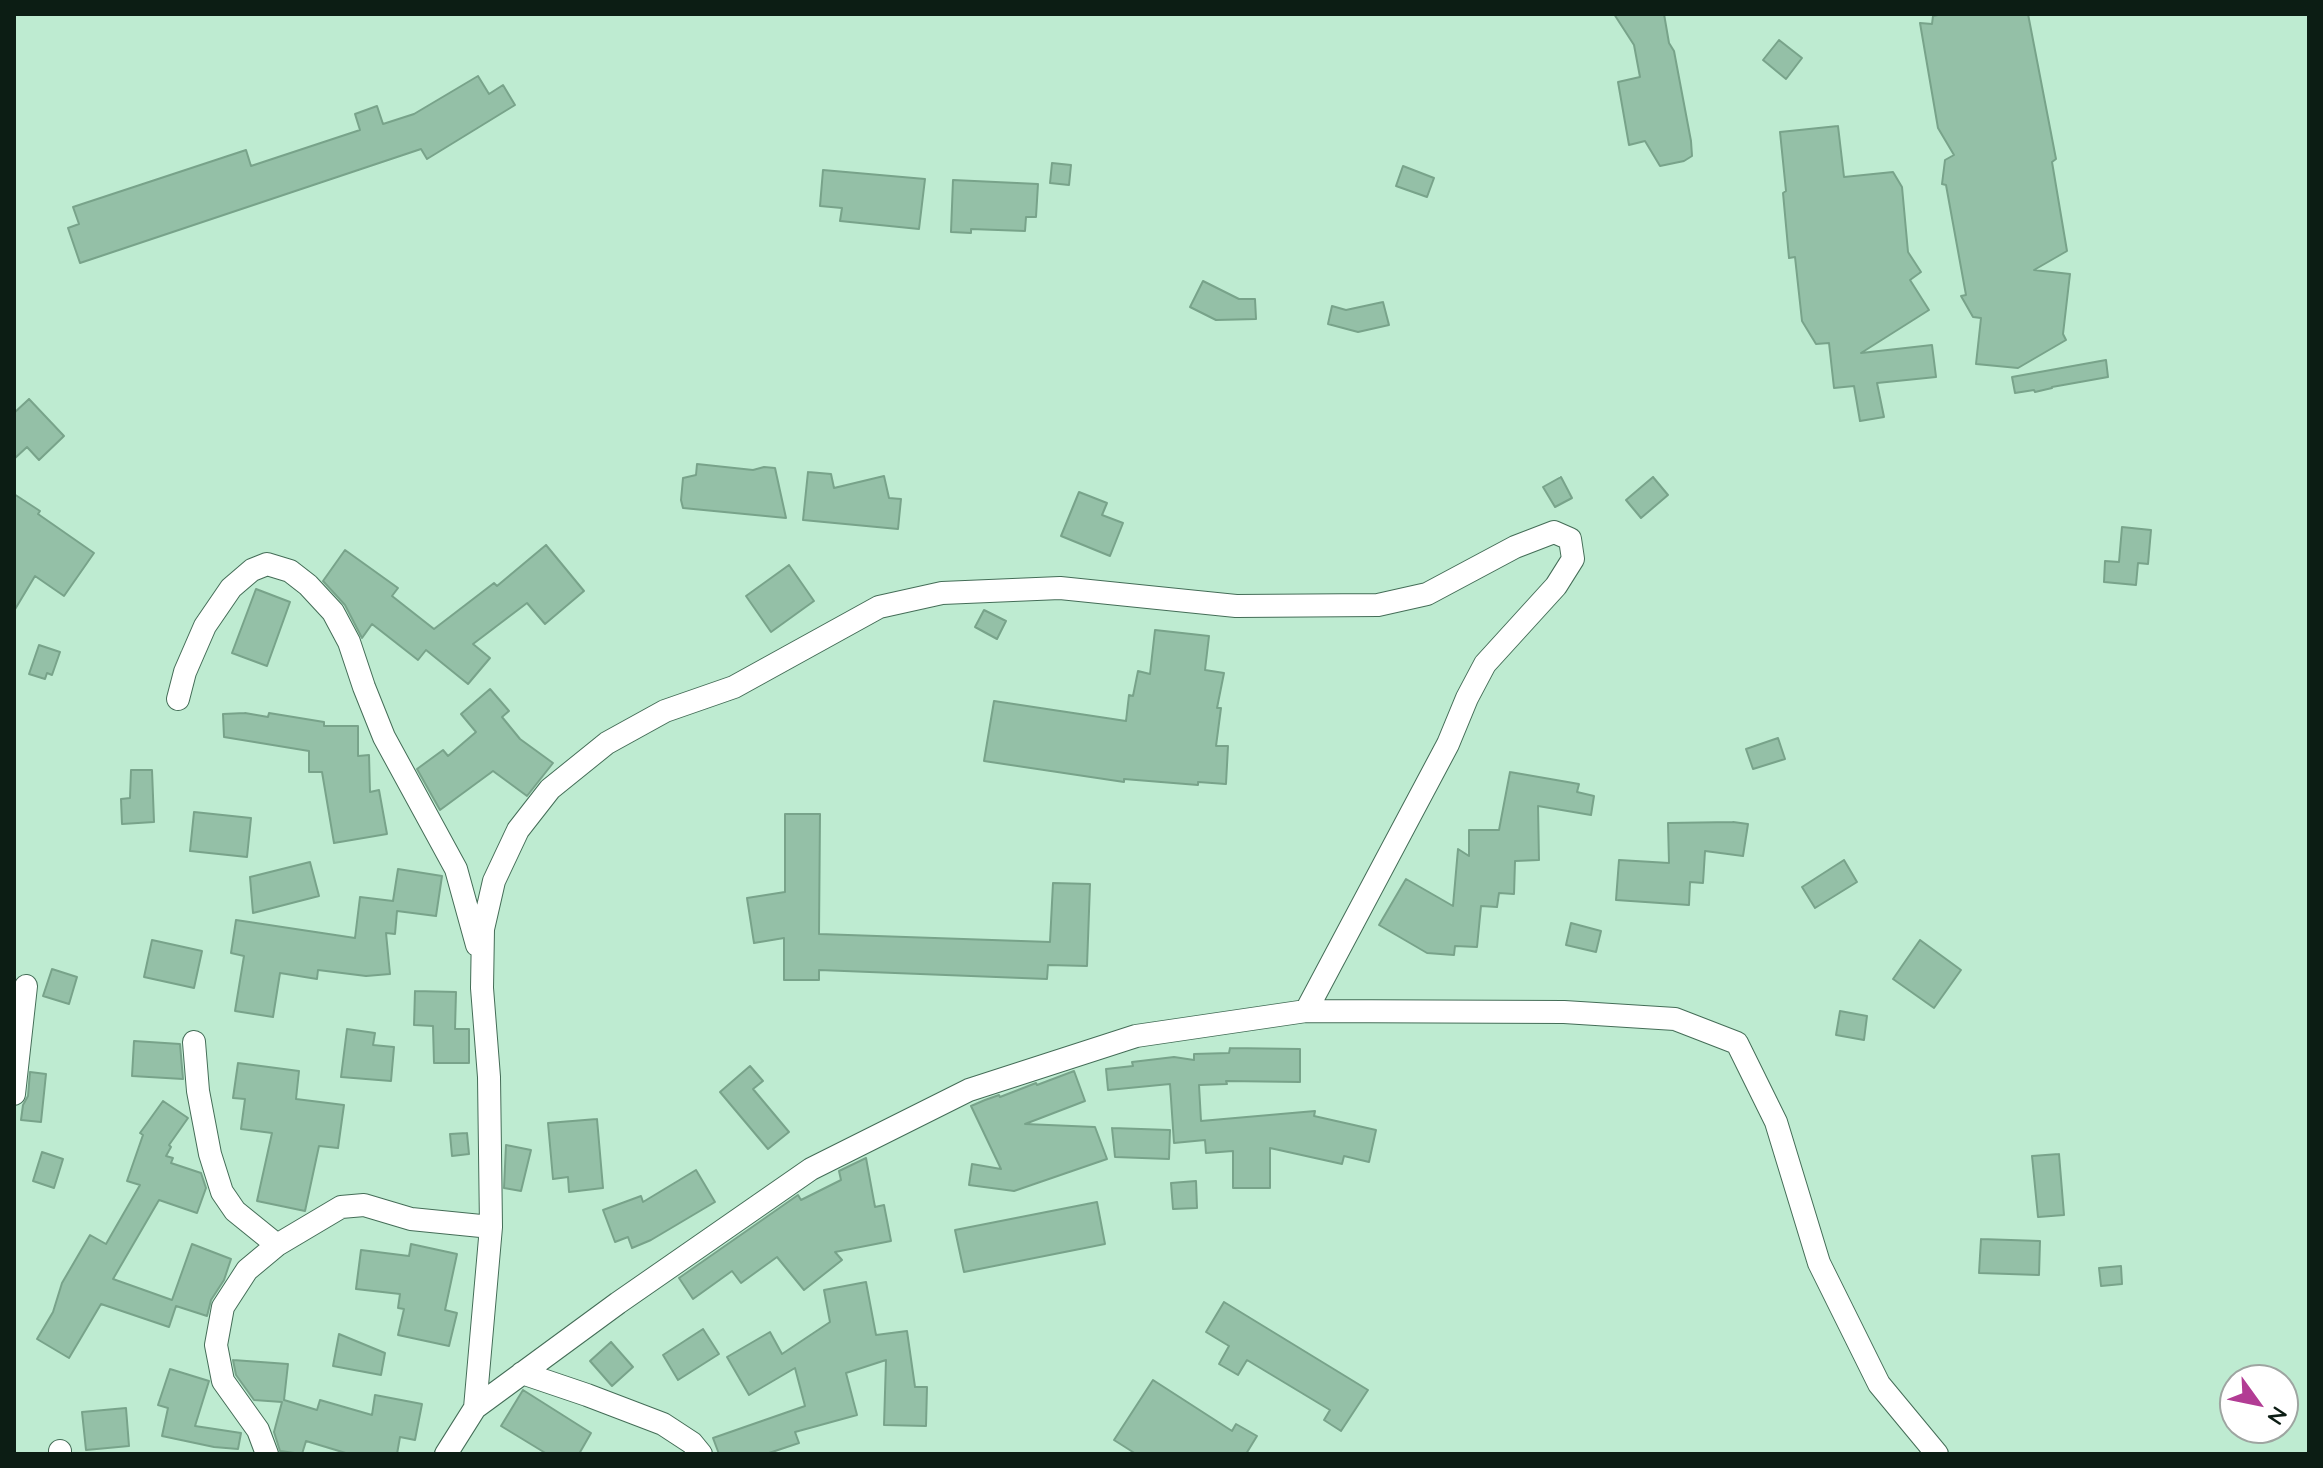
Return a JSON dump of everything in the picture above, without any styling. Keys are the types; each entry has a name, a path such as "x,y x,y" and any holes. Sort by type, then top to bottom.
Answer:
{"street":[{"path":"475,1408 491,1227 489,1077 482,988 483,929 494,881 518,830 550,789 607,743 665,711 734,687 879,607 942,593 1060,588 1236,606 1378,605 1427,594 1515,547 1554,532 1570,539 1573,559 1556,586 1485,664 1448,744 1306,1011"},
{"path":"178,699 185,672 205,626 231,588 252,570 267,564 290,571 308,585 333,612 344,632 384,737 456,869 483,965"},
{"path":"14,1094 26,986"},
{"path":"446,1454 475,1408 811,1169 969,1090 1136,1036 1306,1011 1564,1012 1675,1019 1737,1043 1776,1122 1819,1263 1879,1384 1937,1454"},
{"path":"194,1042 198,1091 210,1154 222,1192 235,1211 277,1245"},
{"path":"267,1454 258,1430 223,1381 216,1345 223,1307 247,1270 277,1245 341,1207 364,1205 411,1219 491,1227"},
{"path":"522,1373 663,1424 692,1443 701,1454"}],"building":[{"path":"1614,14 1664,14 1691,141 1692,156 1684,161 1660,166 1645,141 1629,145 1618,82 1640,77 1634,45"},
{"path":"2028,14 2056,159 2052,162 2067,251 2034,270 2070,274 2063,334 2066,340 2018,368 1976,364 1981,318 1973,317 1961,296 1966,295 1946,185 1942,184 1945,160 1954,155 1938,128 1920,23 1932,24 1933,16"},
{"path":"1779,40 1802,58 1786,79 1763,60"},
{"path":"478,76 489,94 503,85 515,105 427,159 421,149 80,263 68,228 79,224 73,207 246,150 251,166 360,130 355,114 377,106 383,124 414,114"},
{"path":"1838,126 1844,177 1893,172 1902,187 1908,252 1921,272 1910,280 1929,310 1861,353 1932,345 1936,377 1877,383 1884,417 1860,421 1854,386 1834,388 1829,343 1816,344 1802,321 1795,257 1789,258 1783,193 1786,191 1780,132"},
{"path":"1052,163 1071,165 1069,185 1050,183"},
{"path":"1403,166 1434,178 1427,197 1396,186"},
{"path":"823,170 925,179 919,229 840,221 842,208 820,206"},
{"path":"953,180 1038,184 1036,217 1026,217 1025,231 971,229 971,233 951,232"},
{"path":"1203,281 1239,299 1255,299 1256,319 1216,320 1190,307"},
{"path":"1383,302 1389,325 1358,332 1328,324 1332,306 1346,310"},
{"path":"2106,360 2108,377 2035,392 2015,393 2012,377"},
{"path":"29,399 64,436 39,460 27,447 14,459 14,413"},
{"path":"697,464 753,470 775,468 786,518 683,508 683,478 696,475"},
{"path":"808,472 831,474 834,488 884,476 889,498 901,499 898,529 803,520"},
{"path":"1561,477 1572,498 1555,507 1543,487"},
{"path":"1653,477 1668,495 1641,518 1626,500"},
{"path":"1079,492 1107,503 1102,515 1123,523 1110,556 1061,536"},
{"path":"14,494 94,553 64,596 35,576 14,611"},
{"path":"2122,527 2151,530 2148,564 2138,563 2136,585 2104,582 2105,561 2119,562"},
{"path":"546,545 584,591 545,624 527,603 473,644 490,658 468,684 426,650 418,660 372,624 362,638 345,605 323,581 345,550 398,588 392,596 434,629 494,583 497,586"},
{"path":"789,565 814,601 771,632 746,596"},
{"path":"256,589 290,602 267,666 232,653"},
{"path":"984,610 1006,621 997,639 975,627"},
{"path":"1155,630 1209,636 1205,670 1224,673 1217,708 1221,708 1216,746 1228,746 1226,784 1124,779 1124,782 984,761 994,701 1126,721 1129,695 1133,696 1138,671 1150,674"},
{"path":"39,645 60,652 52,675 47,673 45,679 29,674"},
{"path":"490,689 509,711 502,717 520,739 553,763 527,796 493,771 440,810 417,769 443,750 448,756 476,732 461,714"},
{"path":"245,713 268,717 269,713 324,722 324,726 358,726 358,756 369,755 370,792 379,790 387,834 334,843 322,772 309,772 309,751 224,737 223,714"},
{"path":"1778,738 1785,759 1753,769 1746,749"},
{"path":"131,770 152,770 154,822 122,824 121,799 130,798"},
{"path":"1510,772 1579,784 1577,792 1594,796 1591,815 1538,806 1539,860 1515,861 1514,894 1499,893 1497,907 1481,906 1477,947 1455,946 1454,955 1427,953 1379,925 1406,879 1453,906 1458,849 1469,856 1469,830 1499,830"},
{"path":"194,812 251,818 247,857 190,851"},
{"path":"785,814 820,814 819,934 1050,942 1053,883 1090,884 1087,966 1048,965 1047,979 819,970 819,980 784,980 784,938 754,943 747,898 785,892"},
{"path":"1668,823 1748,824 1743,856 1705,851 1703,883 1690,882 1689,905 1616,900 1619,860 1669,863"},
{"path":"1844,860 1857,882 1815,908 1802,887"},
{"path":"310,862 319,896 253,913 250,877"},
{"path":"398,869 442,876 436,916 397,911 395,934 386,933 390,974 366,976 318,970 317,979 280,973 273,1017 235,1011 244,956 231,953 236,920 355,938 360,897 393,901"},
{"path":"1571,923 1601,931 1596,952 1566,945"},
{"path":"152,940 202,951 194,988 144,977"},
{"path":"1920,940 1961,970 1934,1008 1893,979"},
{"path":"52,969 77,977 69,1004 43,996"},
{"path":"415,991 456,992 455,1029 469,1029 469,1063 434,1063 433,1026 414,1025"},
{"path":"1840,1011 1867,1016 1864,1040 1836,1035"},
{"path":"347,1029 375,1033 373,1045 394,1047 391,1081 341,1077"},
{"path":"134,1041 180,1044 183,1079 132,1076"},
{"path":"1230,1048 1300,1049 1300,1082 1226,1081 1227,1084 1199,1085 1201,1121 1315,1111 1314,1116 1376,1130 1369,1162 1344,1156 1342,1164 1270,1148 1270,1188 1233,1188 1233,1151 1206,1153 1205,1140 1174,1143 1170,1084 1108,1090 1106,1069 1174,1057 1194,1060 1194,1054 1229,1053"},
{"path":"238,1063 299,1071 296,1099 344,1105 338,1148 319,1146 305,1211 257,1201 272,1133 241,1129 245,1099 233,1098"},
{"path":"750,1066 763,1081 753,1089 789,1132 768,1149 720,1092"},
{"path":"1074,1071 1085,1101 1025,1124 1095,1127 1107,1159 1014,1191 969,1185 972,1164 1001,1169 971,1106"},
{"path":"30,1072 46,1074 41,1122 21,1120 28,1096"},
{"path":"163,1101 188,1118 169,1145 171,1147 166,1156 173,1158 171,1163 201,1173 206,1188 197,1213 159,1200 113,1279 172,1300 192,1244 231,1259 224,1280 211,1300 207,1316 176,1306 169,1327 101,1304 69,1358 37,1339 53,1312 62,1283 90,1235 106,1244 140,1185 127,1181 143,1135 140,1133"},
{"path":"597,1119 603,1188 569,1192 568,1177 553,1179 548,1123"},
{"path":"1112,1128 1170,1130 1169,1159 1115,1157"},
{"path":"467,1133 469,1154 452,1156 450,1134"},
{"path":"506,1145 531,1150 521,1191 504,1188"},
{"path":"42,1152 63,1159 54,1188 33,1181"},
{"path":"2059,1154 2064,1215 2038,1217 2032,1156"},
{"path":"866,1158 875,1207 884,1205 891,1241 835,1252 842,1260 804,1290 777,1257 741,1283 732,1271 693,1299 679,1278 798,1195 801,1200 841,1180 839,1171"},
{"path":"696,1170 715,1202 632,1248 628,1237 615,1242 603,1210 641,1196 643,1202"},
{"path":"1196,1181 1197,1208 1173,1209 1171,1183"},
{"path":"1097,1202 1105,1244 964,1272 955,1230"},
{"path":"1981,1239 2040,1241 2039,1275 1979,1273"},
{"path":"411,1244 457,1254 445,1310 457,1313 449,1346 398,1335 404,1309 398,1308 400,1294 356,1289 361,1250 409,1256"},
{"path":"2121,1266 2122,1284 2101,1286 2099,1268"},
{"path":"866,1282 876,1335 907,1331 915,1387 927,1387 926,1426 884,1425 886,1360 846,1373 857,1415 795,1432 799,1443 766,1454 719,1454 713,1438 805,1406 795,1368 749,1395 727,1357 770,1332 782,1354 830,1322 824,1290"},
{"path":"1224,1302 1368,1390 1341,1431 1324,1420 1330,1410 1247,1360 1238,1375 1219,1364 1229,1346 1206,1332"},
{"path":"703,1329 719,1354 678,1380 663,1355"},
{"path":"339,1334 385,1353 381,1375 333,1366"},
{"path":"611,1342 633,1367 612,1386 590,1361"},
{"path":"233,1360 288,1364 284,1400 317,1410 320,1400 372,1415 375,1395 422,1404 415,1440 400,1437 397,1454 349,1454 306,1441 302,1454 280,1451 274,1432 282,1402 254,1400 236,1375"},
{"path":"170,1369 209,1381 195,1426 241,1433 238,1449 162,1436 168,1408 158,1405"},
{"path":"1153,1380 1232,1431 1236,1424 1257,1436 1246,1454 1136,1454 1114,1440"},
{"path":"523,1390 591,1433 579,1454 547,1454 501,1426"},
{"path":"126,1408 129,1446 86,1450 82,1412"}]}
